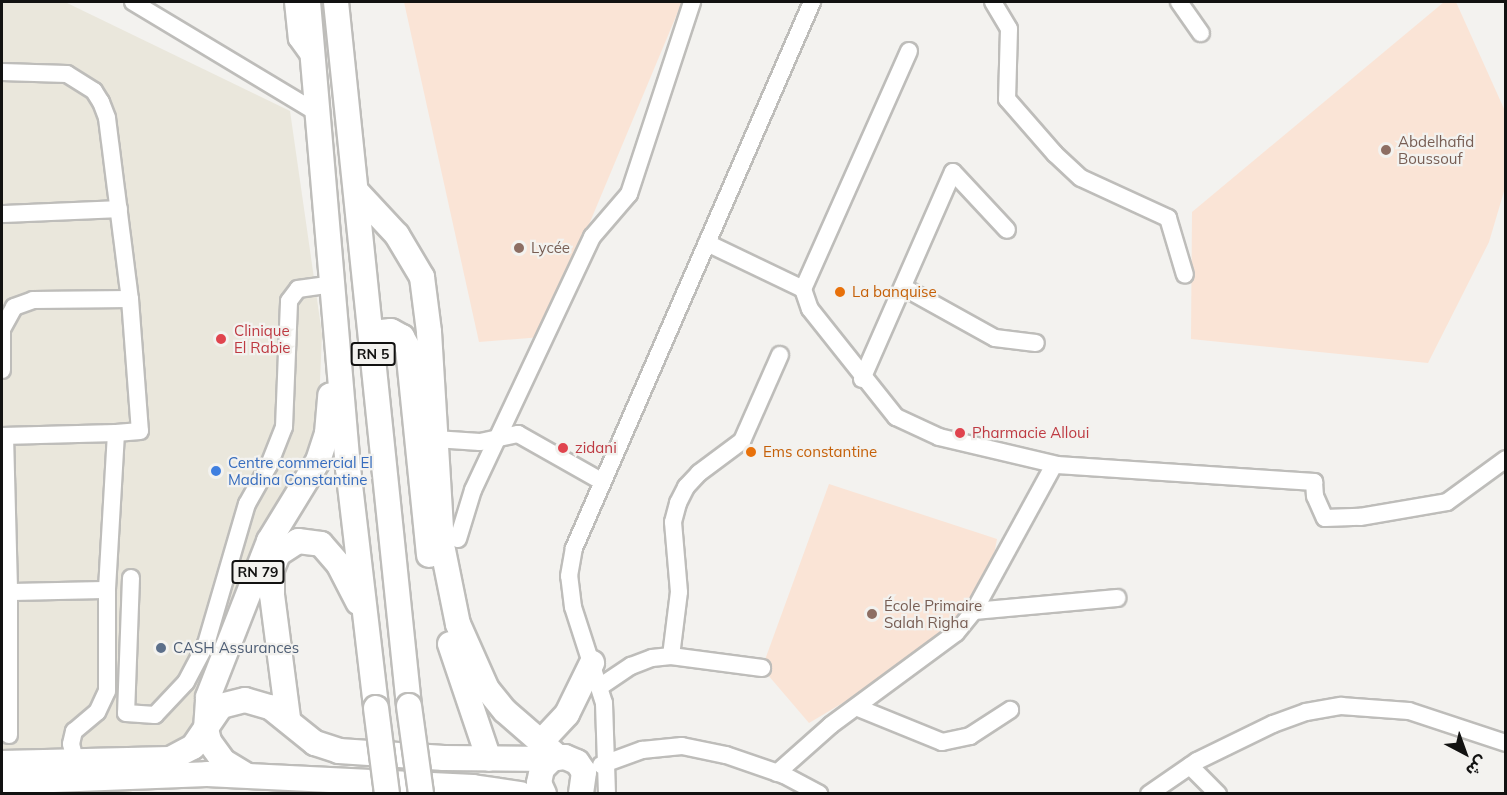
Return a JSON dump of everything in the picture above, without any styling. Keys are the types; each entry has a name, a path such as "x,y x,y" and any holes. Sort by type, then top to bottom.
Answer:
{"highway":[{"name":"RN 5","path":"309,2 321,115 340,361 366,621 387,794"},
{"name":"RN 5","path":"336,2 372,333 376,416 421,794"},
{"path":"356,191 397,235 422,277 442,545 458,624 487,689 550,753"},
{"path":"372,333 392,331 402,337 408,348 421,503 435,590 489,759"},
{"name":"RN 79","path":"206,729 208,697 269,541 308,483 324,446 332,387 340,361"},
{"name":"RN 79","path":"288,718 272,595 272,569 278,554 291,544 306,540 327,549 366,621"},
{"path":"544,794 540,776 592,663"},
{"path":"2,763 170,759 193,747 221,706 232,701 258,702 288,718 315,743 339,751 489,759 550,753 571,758 583,783"},
{"path":"206,729 215,752 246,775"},
{"path":"2,782 246,775 297,786 475,790 520,794"}],"street":[{"path":"133,2 321,115"},
{"path":"293,2 297,39 315,62"},
{"path":"458,539 466,506 592,237 629,195 692,2"},
{"path":"607,794 609,763 601,686 573,607 569,576 574,548 601,481 812,2"},
{"path":"993,2 1009,29 1006,99 1055,154 1081,178 1168,218 1185,275"},
{"path":"1179,2 1201,33"},
{"path":"909,51 803,289 810,309 862,379 896,417 912,428 1054,465 1314,482 1315,496 1325,518 1348,518 1447,502 1506,459"},
{"path":"2,72 67,74 94,91 107,118 130,299 140,431 3,436 9,592 9,735"},
{"path":"862,379 953,172 1007,230"},
{"path":"2,214 119,209"},
{"path":"707,243 803,289"},
{"path":"131,578 126,712 155,715 186,682 206,644 247,504 269,465 284,427 289,302 298,288 333,284"},
{"path":"903,287 995,338 1036,343"},
{"path":"2,370 2,328 14,307 33,300 130,299"},
{"path":"672,656 679,592 674,522 678,503 686,487 699,473 742,441 780,355"},
{"path":"75,760 71,744 74,731 97,712 108,691 107,590 116,433"},
{"path":"435,439 480,442 518,434 601,481"},
{"path":"777,773 856,707 956,633 974,611 1054,465"},
{"path":"9,592 107,590"},
{"path":"974,611 1116,598"},
{"path":"601,686 631,666 672,656 762,668"},
{"path":"1149,794 1190,766 1273,724 1306,712 1341,706 1409,711 1506,743"},
{"path":"856,707 942,742 970,736 1010,710"},
{"path":"583,783 609,763 642,750 682,746 726,755 777,773 819,794"},
{"path":"1190,766 1218,794"}],"shaded area":[{"path":"2,2 65,2 290,111 322,334 318,428 186,760 129,793 2,794"},
{"name":"Lycée","path":"404,2 682,2 542,337 479,342"},
{"name":"Abdelhafid Boussouf","path":"1444,2 1456,2 1505,111 1505,188 1489,242 1428,363 1191,339 1192,212"},
{"name":"École Primaire Salah Righa","path":"829,484 997,539 989,582 937,647 809,723 762,668"}],"place":[{"name":"Abdelhafid Boussouf","path":"1386,150"},
{"name":"Lycée","path":"519,248"},
{"name":"La banquise","path":"840,292"},
{"name":"Clinique El Rabie","path":"221,339"},
{"name":"Pharmacie Alloui","path":"960,433"},
{"name":"zidani","path":"563,448"},
{"name":"Ems constantine","path":"751,452"},
{"name":"Centre commercial El Madina Constantine","path":"216,471"},
{"name":"École Primaire Salah Righa","path":"872,614"},
{"name":"CASH Assurances","path":"161,648"}]}
